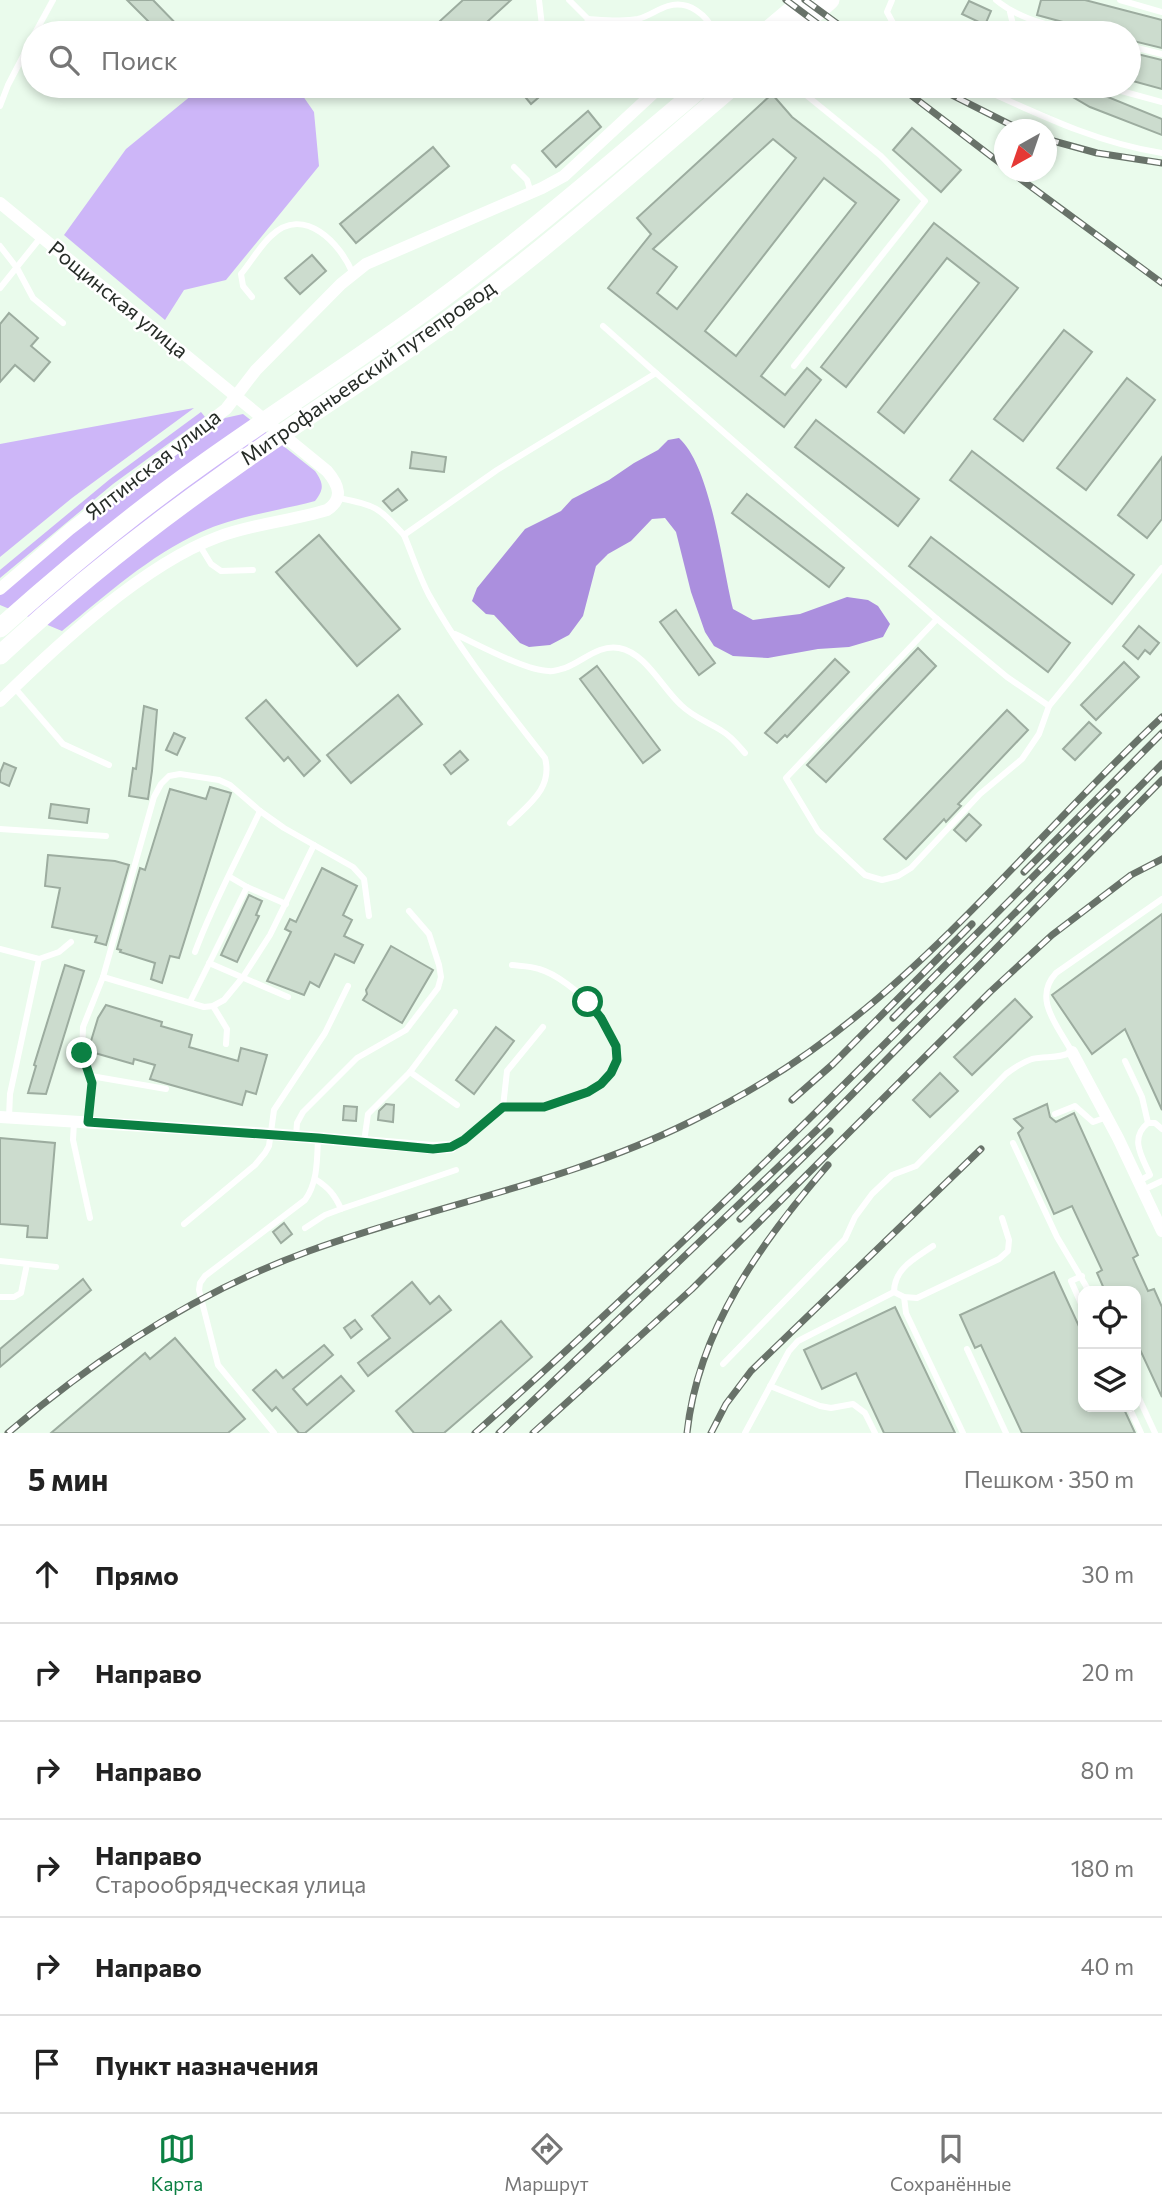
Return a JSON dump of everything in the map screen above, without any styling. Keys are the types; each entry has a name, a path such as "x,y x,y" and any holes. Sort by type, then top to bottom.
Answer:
{"main road":[{"path":"779,21 804,0"},
{"path":"806,21 830,0"},
{"name":"Митрофаньевский путепровод","path":"6,622 76,561 163,493 388,338 495,258 689,98"},
{"name":"Митрофаньевский путепровод","path":"0,655 138,538 223,475 399,355 509,275 719,98"}],"street":[{"path":"774,21 798,0"},
{"path":"235,397 256,370 341,284 366,264 564,176 648,98"},
{"name":"Рощинская улица","path":"0,203 235,397"},
{"name":"Ялтинская улица","path":"0,589 70,529 213,420 235,397 327,471 338,488 339,498"},
{"path":"0,701 130,588 199,544 220,536 327,510 339,498"},
{"path":"1072,1052 1162,1231"},
{"path":"5,1117 271,1134 433,1149 451,1147"}],"lane":[{"path":"42,21 53,0"},
{"path":"539,0 541,21"},
{"path":"569,0 589,19 636,19 666,6 681,4 696,9 710,21"},
{"path":"891,0 887,12 892,21"},
{"path":"996,0 1010,12 1035,21"},
{"path":"1120,0 1162,12"},
{"path":"1010,12 1012,21"},
{"path":"1141,49 1162,54"},
{"path":"0,106 21,60"},
{"path":"1141,96 1162,102"},
{"path":"794,366 925,201 881,156 811,98"},
{"path":"1003,98 1074,129 1162,153"},
{"path":"514,167 527,180 531,192"},
{"path":"252,297 243,286 241,274 272,234 292,225 313,226 330,239 342,252 353,274"},
{"path":"0,288 41,237"},
{"path":"0,246 17,268 33,298 62,323"},
{"path":"603,326 937,619 1007,677 1049,706"},
{"path":"404,535 497,470 656,373"},
{"path":"339,498 372,505 381,510 404,535 427,591 453,633 482,677 545,758 549,771 546,783 537,796 510,822"},
{"path":"199,544 211,564 221,571 253,570"},
{"path":"937,619 786,778 817,831 865,875 881,880 898,876 911,868 980,794 1022,759 1039,734 1049,706 1162,568"},
{"path":"453,633 532,667 550,671 564,668 593,653 620,648 634,654 646,665 681,706 698,719 724,732 745,752"},
{"path":"14,687 62,744 109,765"},
{"path":"88,1122 91,1076 82,1053 81,1042 88,1013 103,977 154,797 160,784 169,776 180,774 219,779 260,811 354,867 364,879 369,916"},
{"path":"195,952 207,919 230,877 260,811"},
{"path":"0,829 106,836"},
{"path":"103,977 204,1007 224,1000 243,977 270,935 314,845"},
{"path":"230,877 286,904"},
{"path":"190,1002 247,887"},
{"path":"723,1364 845,1239 855,1217 872,1194 892,1175 916,1166 1006,1073 1032,1059 1062,1057 1072,1052 1047,1007 1044,996 1046,983 1056,973 1162,899"},
{"path":"296,1136 297,1123 303,1112 357,1058 406,1031 438,988 441,977 429,933 409,911"},
{"path":"0,949 39,959 59,952 71,942"},
{"path":"5,1117 39,959"},
{"path":"209,963 288,996"},
{"path":"451,1147 464,1140 503,1107 544,1107 588,1092 601,1084 611,1073 617,1060 616,1046 610,1032 588,1002 563,981 540,969 512,964"},
{"path":"184,1224 261,1160 269,1146 274,1110 325,1033 348,986"},
{"path":"213,1006 227,1029 226,1044"},
{"path":"364,1142 368,1114 410,1072 455,1012"},
{"path":"503,1107 507,1071 543,1027"},
{"path":"1125,1061 1142,1097 1148,1123"},
{"path":"410,1072 457,1105"},
{"path":"91,1076 166,1089"},
{"path":"1055,1114 1074,1106 1093,1122 1107,1117"},
{"path":"74,1122 73,1140 90,1218"},
{"path":"1148,1123 1162,1129"},
{"path":"1141,1186 1150,1175 1137,1141 1139,1133 1148,1123"},
{"path":"275,1433 218,1365 201,1298 200,1283 205,1276 305,1200 315,1179 318,1138"},
{"path":"1013,1143 1057,1237 1087,1286"},
{"path":"305,1228 325,1215 456,1170"},
{"path":"315,1179 327,1186 341,1209"},
{"path":"1141,1186 1161,1185"},
{"path":"894,1292 904,1297 917,1298 999,1259 1008,1251 1009,1240 1002,1219"},
{"path":"894,1292 894,1281 899,1271 933,1245"},
{"path":"0,1261 56,1267"},
{"path":"0,1297 14,1297 21,1293 27,1264"},
{"path":"1078,1297 1071,1282 1082,1276"},
{"path":"745,1433 789,1352 798,1341 894,1292"},
{"path":"904,1297 906,1313 963,1433"},
{"path":"967,1349 1006,1433"},
{"path":"770,1386 820,1406 831,1408 853,1404 865,1413 875,1433"},
{"path":"1141,1403 1155,1433"},
{"path":"1131,1412 1141,1433"}],"shaded area":[{"path":"188,98 304,98 314,112 319,166 226,280 184,290 165,320 64,235 126,149"},
{"path":"194,408 72,498 0,557 0,444"},
{"path":"201,412 205,417 113,484 0,578 0,570 110,479"},
{"path":"243,414 315,471 322,486 315,501 257,514 201,532 128,577 62,631 0,605 0,595 72,534 225,418"},
{"path":"679,438 690,452 707,493 733,609 753,620 800,614 847,597 868,600 878,606 890,624 883,637 849,647 818,649 768,658 733,656 714,646 705,632 691,592 676,532 665,518 652,519 631,541 608,554 596,566 583,616 569,635 550,645 529,647 520,643 494,615 486,614 472,601 477,588 525,529 561,511 572,499 658,450 668,440"}],"building":[{"path":"127,0 153,0 173,21 148,21"},
{"path":"463,0 511,0 488,21 440,21"},
{"path":"1041,0 1085,0 1162,20 1162,48 1141,43 1141,21 1059,21 1037,15"},
{"path":"969,1 991,11 987,21 977,21 962,14"},
{"path":"1141,55 1162,60 1162,89 1141,83"},
{"path":"526,98 538,98 531,104"},
{"path":"768,98 775,98 792,117 899,200 761,376 785,395 807,368 821,380 784,427 608,288 651,234 637,218","holes":["773,139 796,158 677,309 657,293 677,267 653,249","824,178 856,203 736,356 705,331"]},
{"path":"1075,98 1110,98 1162,119 1162,135 1090,107"},
{"path":"588,111 601,127 556,167 542,151"},
{"path":"912,128 961,170 941,192 893,150"},
{"path":"433,147 449,166 356,243 340,224"},
{"path":"934,223 1018,288 904,433 878,412 979,283 947,258 846,387 821,367"},
{"path":"312,255 326,271 300,294 285,278"},
{"path":"9,313 38,338 31,346 50,362 34,381 15,365 0,382 0,324"},
{"path":"1064,330 1092,352 1023,441 994,419"},
{"path":"1127,378 1155,400 1086,490 1057,468"},
{"path":"816,420 919,499 898,526 795,447"},
{"path":"972,451 1134,575 1112,604 950,480"},
{"path":"412,452 446,457 444,472 410,468"},
{"path":"1162,457 1162,519 1147,538 1118,515"},
{"path":"398,489 407,500 392,511 383,501"},
{"path":"747,494 844,568 829,587 732,513"},
{"path":"319,535 400,629 357,666 276,572"},
{"path":"931,537 1070,643 1048,672 909,566"},
{"path":"676,610 715,663 699,675 660,622"},
{"path":"1139,626 1159,643 1150,654 1145,650 1138,659 1123,646"},
{"path":"918,648 936,666 826,782 807,765"},
{"path":"835,659 849,672 787,737 785,735 777,743 765,733"},
{"path":"1124,662 1139,677 1096,720 1081,705"},
{"path":"597,666 660,750 643,763 580,679"},
{"path":"398,695 422,724 351,783 327,755"},
{"path":"266,700 320,761 304,776 288,757 284,761 246,718"},
{"path":"144,706 157,710 148,799 129,796 133,768 136,769"},
{"path":"1007,710 1028,730 958,804 961,806 946,822 944,819 906,859 884,839"},
{"path":"1089,722 1101,733 1075,760 1063,749"},
{"path":"174,733 185,738 177,755 166,750"},
{"path":"460,751 468,760 451,774 444,765"},
{"path":"4,763 16,768 9,786 0,782"},
{"path":"210,787 231,793 179,958 170,956 162,983 151,979 155,963 117,949 140,868 145,870 170,789 206,799"},
{"path":"51,804 89,809 87,823 49,818"},
{"path":"969,814 981,825 966,841 954,830"},
{"path":"48,855 115,861 129,865 106,945 95,942 97,936 52,927 60,888 45,886"},
{"path":"322,868 357,886 343,915 352,920 344,936 363,945 354,963 335,954 319,987 310,982 304,995 267,981 291,932 285,929 290,919 296,922"},
{"path":"249,895 262,901 256,915 259,916 237,962 221,955"},
{"path":"1162,914 1162,1110 1125,1029 1092,1054 1052,995"},
{"path":"391,946 433,970 402,1023 363,1000"},
{"path":"65,965 84,971 46,1094 28,1093 36,1066 34,1065"},
{"path":"1015,999 1032,1017 972,1075 954,1057"},
{"path":"106,1005 162,1022 161,1026 192,1035 189,1047 238,1061 241,1048 267,1055 256,1094 246,1091 242,1105 150,1079 155,1065 134,1059 133,1064 88,1051 98,1018"},
{"path":"496,1027 514,1041 474,1094 456,1080"},
{"path":"940,1073 958,1091 930,1117 913,1100"},
{"path":"386,1104 394,1105 393,1122 378,1120 379,1111"},
{"path":"1047,1104 1050,1117 1056,1122 1074,1113 1138,1255 1133,1258 1148,1291 1154,1289 1162,1307 1162,1397 1141,1352 1141,1286 1103,1286 1097,1273 1102,1270 1072,1206 1054,1214 1018,1133 1023,1128 1014,1119"},
{"path":"344,1106 357,1107 356,1121 343,1120"},
{"path":"0,1138 55,1143 47,1238 27,1237 28,1226 0,1224"},
{"path":"284,1223 292,1234 281,1243 273,1232"},
{"path":"1054,1272 1078,1324 1078,1412 1125,1412 1135,1433 1022,1433 981,1345 975,1348 960,1315"},
{"path":"83,1279 91,1290 0,1367 0,1349"},
{"path":"412,1282 430,1304 439,1296 451,1310 368,1376 358,1363 390,1338 372,1316"},
{"path":"895,1307 955,1433 884,1433 856,1373 822,1389 804,1350"},
{"path":"355,1320 362,1329 351,1338 344,1328"},
{"path":"501,1321 532,1357 444,1433 414,1433 396,1411"},
{"path":"175,1338 245,1419 228,1433 51,1433 145,1353 150,1359"},
{"path":"324,1345 333,1355 293,1389 307,1405 341,1376 354,1391 305,1433 299,1433 276,1407 272,1411 253,1390 276,1370 283,1378"}],"railway":[{"path":"786,0 814,21"},
{"path":"805,0 834,21"},
{"path":"915,98 994,158"},
{"path":"958,98 999,119"},
{"path":"1057,142 1097,153 1162,163"},
{"path":"1025,182 1162,283"},
{"path":"8,1433 113,1352 188,1306 227,1286 309,1251 549,1177 644,1143 733,1100 775,1075 854,1018 935,947 1162,717"},
{"path":"1024,872 1162,733"},
{"path":"475,1433 564,1353 738,1188 909,1020 1162,764"},
{"path":"499,1433 820,1127 1162,780"},
{"path":"893,1018 1117,792"},
{"path":"533,1433 692,1289 990,992 1052,935 1131,875 1162,859"},
{"path":"792,1100 833,1064 972,924"},
{"path":"740,1219 830,1131"},
{"path":"711,1433 726,1404 751,1371 981,1149"},
{"path":"687,1433 704,1358 737,1288 780,1224 828,1165"}],"route":[{"path":"82,1053 92,1083 88,1122 433,1149 458,1144 503,1107 544,1107 588,1092 601,1084 611,1073 617,1060 616,1046 610,1032 588,1002"}]}
